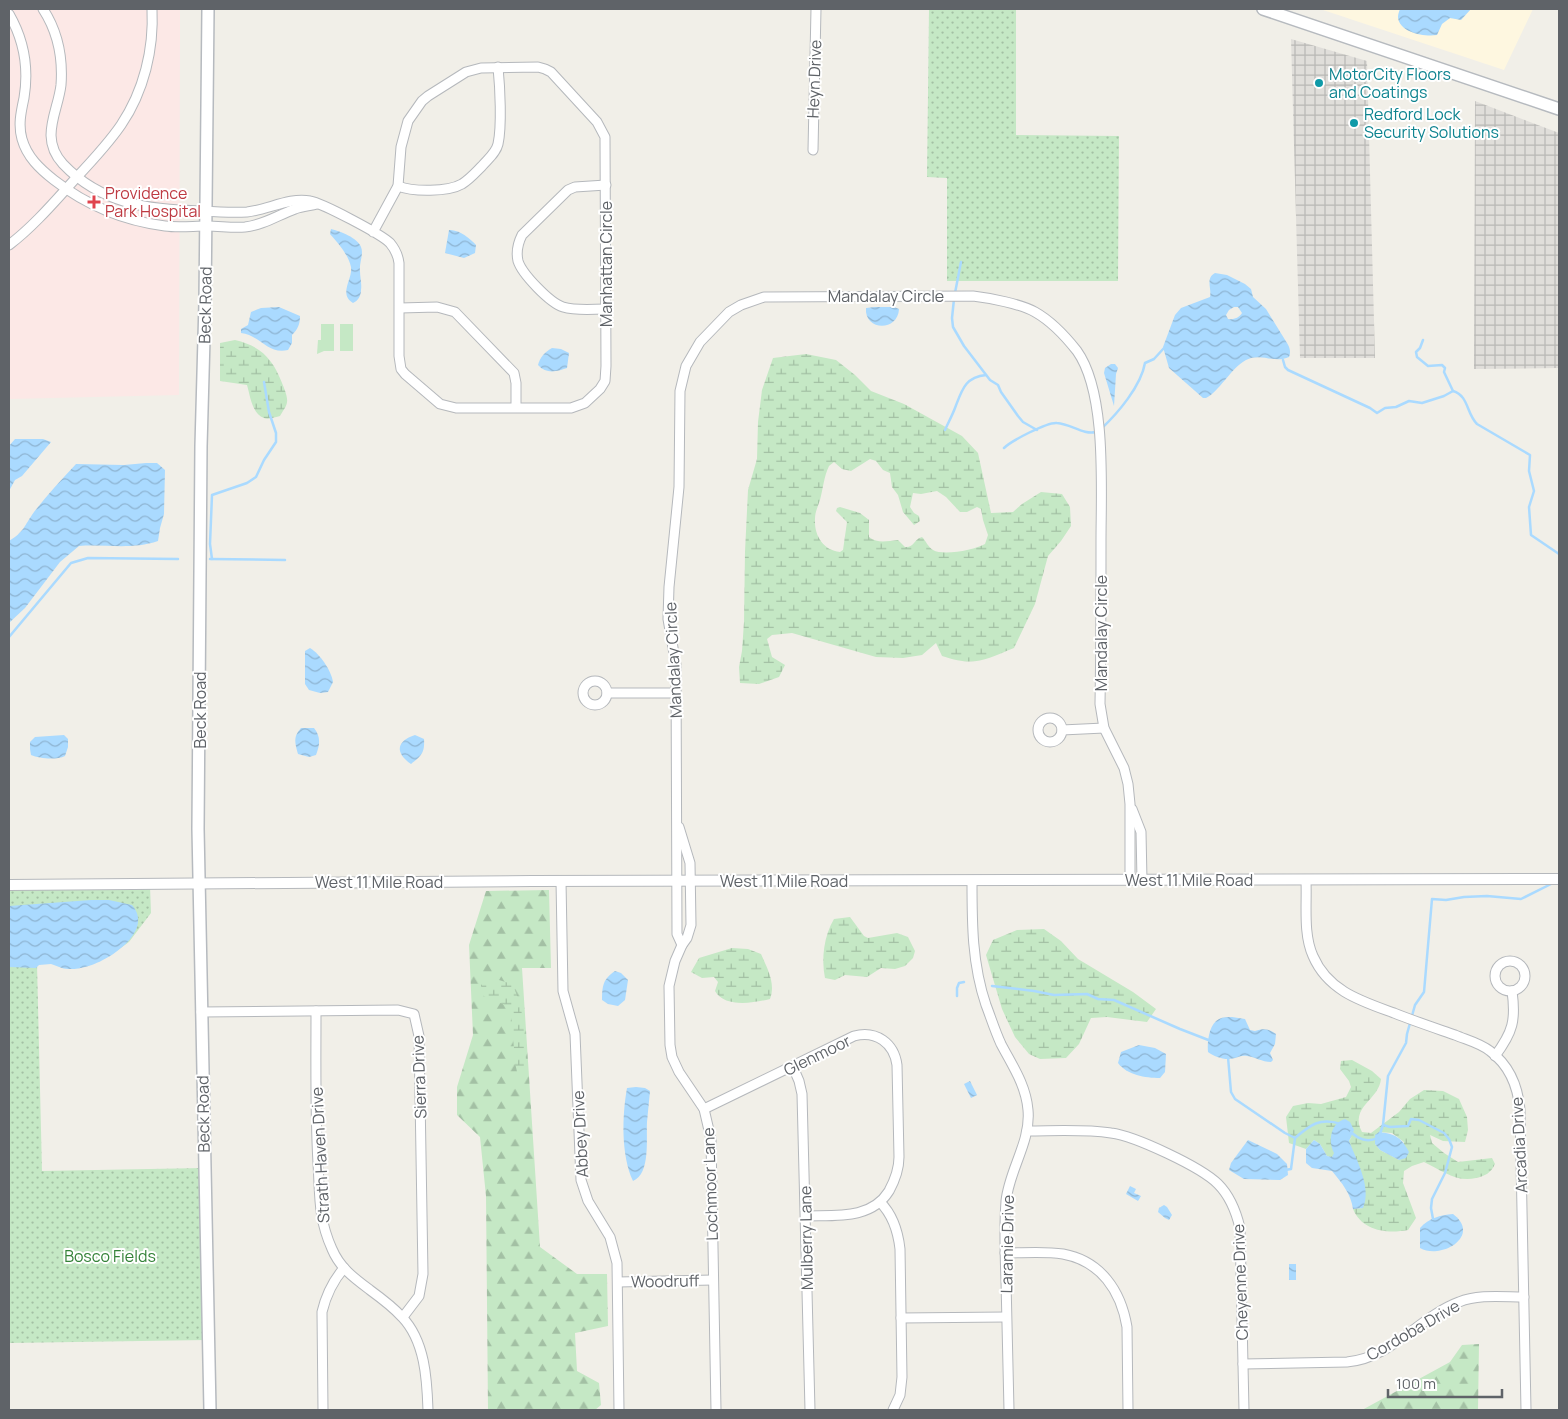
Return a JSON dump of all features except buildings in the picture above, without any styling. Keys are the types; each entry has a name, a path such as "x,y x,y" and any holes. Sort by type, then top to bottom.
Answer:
{"main road":[{"name":"Beck Road","path":"208,9 201,456 198,884 210,1410"},
{"path":"1263,9 1559,109"}],"street":[{"path":"44,9 58,41 61,58 61,87 51,124 51,137 56,155 77,177 89,186 102,193 135,205 171,211 253,211 300,200 310,200 373,232"},
{"path":"9,245 22,235 66,190 121,126 140,88 148,61 152,29 152,9"},
{"name":"Heyn Drive","path":"813,150 816,9"},
{"path":"9,14 22,43 26,65 26,78 20,116 21,138 32,160 66,190 95,206 133,220 165,226 230,227 254,225 296,209 320,204"},
{"path":"398,186 407,189 452,188 470,178 492,155 498,144 499,131 498,67"},
{"name":"Manhattan Circle","path":"498,67 538,67 551,72 597,122 603,131 606,143 606,374 600,389 578,407 456,408 440,404 401,369 399,356 398,255 389,242 373,232 398,186 402,139 408,122 422,102 466,72 481,68 498,67"},
{"path":"606,185 575,187 568,190 522,235 518,245 520,266 542,293 555,304 573,309 606,309"},
{"path":"277,205 279,217"},
{"path":"253,211 254,225"},
{"name":"Mandalay Circle","path":"682,945 677,934 676,665 668,619 669,587 679,487 680,391 686,366 700,342 729,312 741,305 764,297 973,296 996,299 1035,312 1054,328 1077,352 1086,369 1095,397 1101,455 1100,704 1104,728 1124,768 1128,784 1130,804 1130,880"},
{"path":"400,308 437,307 455,312 514,373 516,408"},
{"path":"607,693 676,693"},
{"path":"1062,730 1104,728"},
{"path":"1130,804 1141,832 1142,880"},
{"name":"Lochmoor Lane","path":"676,819 690,856 690,928 675,962 669,986 671,1051 678,1072 704,1109 711,1139 716,1410"},
{"name":"West 11 Mile Road","path":"9,885 561,881 1559,880"},
{"name":"Abbey Drive","path":"561,881 563,991 574,1024 576,1044 581,1180 588,1202 612,1242 617,1263 619,1410"},
{"name":"Laramie Drive","path":"972,881 972,930 978,975 986,1004 1001,1042 1025,1093 1028,1112 1027,1131 1008,1188 1005,1221 1008,1410"},
{"name":"Arcadia Drive","path":"1306,881 1307,923 1310,948 1317,964 1332,984 1361,1002 1476,1043 1495,1056 1512,1078 1519,1099 1526,1410"},
{"path":"1495,1056 1506,1041 1513,1024 1512,991"},
{"name":"Sierra Drive","path":"201,1012 398,1010 414,1014 419,1036 423,1274 419,1296 403,1317"},
{"name":"Strath Haven Drive","path":"316,1011 316,1130 319,1201 323,1227 333,1251 352,1278 403,1317 414,1335 422,1356 427,1382 428,1410"},
{"name":"Glenmoor","path":"704,1109 846,1040 862,1034 876,1036 891,1046 897,1065 899,1163 894,1181 880,1202"},
{"name":"Mulberry Lane","path":"793,1067 802,1094 810,1410"},
{"name":"Cheyenne Drive","path":"1027,1131 1103,1132 1127,1136 1200,1171 1222,1188 1232,1203 1240,1228 1244,1410"},
{"path":"806,1216 853,1214 880,1202 891,1215 898,1234 902,1318 902,1377 900,1395 894,1410"},
{"path":"1005,1253 1068,1255 1092,1266 1108,1280 1121,1304 1127,1327 1128,1410"},
{"path":"323,1410 322,1312 325,1298 332,1282 344,1268"},
{"name":"Woodruff","path":"618,1282 713,1280"},
{"name":"Cordoba Drive","path":"1243,1364 1347,1362 1364,1359 1387,1348 1440,1311 1458,1302 1479,1298 1524,1297"},
{"path":"902,1318 1006,1317"}],"shaded area":[{"name":"Providence Park Hospital","path":"9,9 180,9 179,395 9,399"},
{"path":"1320,9 1533,9 1504,70"},
{"path":"1291,39 1367,61 1375,358 1300,358"},
{"path":"1475,101 1559,133 1559,368 1474,369"}],"green space":[{"path":"929,9 1016,9 1016,135 1119,136 1118,281 947,281 947,178 927,177"},
{"path":"321,324 334,324 334,351 324,351 317,354 318,340 321,340"},
{"path":"340,324 353,324 353,351 340,351"},
{"path":"235,340 259,350 275,367 287,398 286,405 280,416 268,419 260,416 252,404 247,385 220,381 220,343"},
{"path":"806,354 836,360 871,391 904,404 962,436 978,453 991,513 1013,512 1041,492 1062,494 1070,507 1071,526 1048,556 1035,604 1014,648 979,661 963,661 942,656 936,643 922,655 903,658 876,657 792,633 772,635 767,639 772,657 785,665 779,677 759,684 740,683 739,667 744,622 748,490 757,459 758,422 762,390 773,358","holes":["870,459 876,461 883,470 890,473 892,487 898,495 903,512 914,525 920,521 919,516 910,507 913,493 921,494 937,491 946,497 960,512 967,512 977,507 981,509 988,535 985,544 967,550 938,552 933,550 922,537 908,547 905,547 898,540 876,541 869,537 869,520 860,513 840,507 836,511 847,522 843,550 840,552 834,551 824,545 816,531 815,516 829,466 834,462 842,469 851,471"]},
{"name":"Bosco Fields","path":"150,886 151,913 129,942 115,952 37,964 42,1171 203,1168 207,1340 9,1343 9,888"},
{"path":"549,890 551,968 522,968 540,1247 577,1274 607,1274 608,1326 575,1333 577,1371 599,1383 601,1405 595,1410 488,1410 486,1196 480,1137 457,1115 457,1087 473,1035 469,945 486,891"},
{"path":"850,917 864,936 868,938 897,933 908,937 915,951 913,958 905,966 895,969 881,968 867,977 845,975 835,980 825,978 823,963 824,947 828,933 834,919"},
{"path":"1044,929 1061,941 1078,959 1133,992 1156,1009 1147,1022 1107,1017 1091,1018 1079,1044 1066,1058 1040,1059 1029,1054 1015,1037 1002,1009 986,955 993,940 1017,930"},
{"path":"732,948 748,949 761,954 771,981 772,993 770,999 748,1003 725,1000 715,991 718,982 714,977 702,978 691,972 699,958"},
{"path":"489,980 499,980 512,984 519,1000 526,1060 526,1074 523,1079 518,1076 515,1063 511,1010 505,1005 482,995 481,985"},
{"path":"1352,1060 1372,1071 1381,1079 1375,1093 1359,1116 1362,1132 1371,1133 1399,1112 1410,1099 1424,1090 1443,1091 1459,1099 1467,1117 1468,1130 1465,1142 1443,1141 1430,1135 1432,1143 1458,1162 1492,1158 1495,1164 1492,1170 1476,1178 1462,1179 1449,1175 1424,1162 1412,1166 1404,1171 1403,1183 1416,1218 1408,1230 1384,1231 1362,1222 1353,1209 1363,1208 1349,1141 1352,1137 1332,1157 1327,1156 1320,1144 1314,1140 1306,1149 1289,1143 1286,1117 1293,1106 1308,1103 1321,1104 1346,1097 1351,1087 1340,1069 1341,1061","holes":["1379,1132 1392,1133 1404,1142 1399,1160 1380,1150 1375,1144 1375,1136"]},
{"path":"1479,1344 1478,1410 1362,1410 1450,1362 1462,1345"}],"water":[{"path":"1400,9 1471,9 1461,20 1450,18 1442,24 1437,35 1432,35 1413,33 1403,27 1398,17"},
{"path":"331,229 353,238 361,247 361,292 358,300 353,303 346,291 351,272 350,262 330,234"},
{"path":"449,230 460,232 471,240 476,245 475,253 464,258 445,253"},
{"path":"1215,273 1227,275 1251,289 1253,297 1266,309 1287,343 1290,353 1289,357 1283,359 1257,357 1246,360 1211,395 1203,398 1169,368 1163,347 1175,315 1181,308 1210,297 1210,278","holes":["1238,307 1242,313 1241,315 1228,319 1226,315 1229,310"]},
{"path":"279,307 300,316 300,322 292,335 292,343 288,350 275,350 254,337 241,333 241,329 248,325 251,312 261,308"},
{"path":"894,307 899,309 897,317 888,325 881,326 875,324 867,316 866,308"},
{"path":"552,348 561,349 569,353 567,368 551,371 544,370 538,365 543,355"},
{"path":"1115,364 1118,368 1114,406 1104,373 1105,368"},
{"path":"15,439 43,439 51,442 22,476 15,480 9,491 9,446"},
{"path":"157,463 165,470 164,514 158,541 129,546 79,546 60,562 25,608 9,623 9,541 21,532 49,494 76,464 124,465"},
{"path":"310,648 321,658 330,672 333,682 328,692 320,693 309,690 305,684 305,651"},
{"path":"301,728 314,728 316,731 319,741 316,755 309,757 298,754 295,740"},
{"path":"64,735 68,739 65,756 48,759 31,755 30,742 35,737"},
{"path":"415,735 424,739 424,748 420,756 411,764 402,756 400,748 404,741"},
{"path":"109,900 132,905 138,915 138,925 126,944 105,959 83,968 64,969 51,964 39,965 36,968 9,967 9,906"},
{"path":"615,971 621,973 628,980 625,1000 618,1006 608,1004 602,1000 604,983"},
{"path":"1221,1018 1245,1019 1250,1030 1266,1030 1276,1034 1275,1044 1270,1053 1273,1060 1271,1062 1245,1056 1224,1059 1208,1052 1208,1038 1213,1025"},
{"path":"1139,1045 1155,1048 1166,1054 1165,1072 1160,1078 1137,1075 1126,1070 1118,1063 1121,1052"},
{"path":"970,1081 977,1095 971,1098 964,1084"},
{"path":"627,1088 645,1088 650,1091 645,1163 639,1177 633,1181 626,1159 624,1111"},
{"path":"1345,1119 1350,1122 1354,1130 1349,1141 1365,1183 1366,1192 1363,1208 1353,1209 1343,1184 1332,1171 1312,1168 1306,1163 1306,1149 1314,1140 1320,1144 1327,1156 1332,1157 1334,1153 1331,1144 1333,1129 1336,1124"},
{"path":"1379,1132 1393,1135 1400,1140 1409,1152 1406,1158 1399,1160 1380,1150 1375,1144 1375,1135"},
{"path":"1248,1140 1277,1154 1287,1164 1288,1175 1280,1180 1244,1179 1229,1170 1231,1163"},
{"path":"1130,1186 1136,1189 1134,1193 1141,1196 1138,1201 1126,1194"},
{"path":"1164,1205 1172,1215 1169,1220 1158,1212 1159,1208"},
{"path":"1453,1214 1461,1222 1463,1230 1461,1238 1455,1244 1438,1251 1420,1248 1420,1228 1435,1218"},
{"path":"1289,1264 1296,1264 1296,1280 1289,1280"}],"waterway":[{"path":"955,293 961,262"},
{"path":"954,299 953,327 964,346 990,380 998,385 1023,422 1037,430"},
{"path":"1423,340 1416,352 1417,357 1428,366 1442,365 1445,368 1444,372 1453,391 1458,393 1465,401 1473,420 1530,455 1529,471 1534,491 1529,507 1531,535 1559,554"},
{"path":"1101,429 1134,390 1143,372 1145,363 1154,359 1164,348"},
{"path":"1283,360 1288,370 1377,413 1385,408 1396,407 1409,401 1422,403 1453,391"},
{"path":"945,430 965,386 973,378 986,375"},
{"path":"212,559 210,544 212,495 247,483 256,477 276,442 276,433 269,412 264,382"},
{"path":"1004,448 1029,433 1057,423 1086,432 1096,432"},
{"path":"9,637 71,563 88,558 178,559"},
{"path":"210,559 285,560"},
{"path":"1380,1134 1383,1125 1388,1076 1406,1043 1415,1005 1424,992 1432,899 1446,900 1487,896 1521,899 1553,883"},
{"path":"957,996 959,983 964,982"},
{"path":"992,986 1054,995 1087,994 1098,999 1114,1000 1211,1041"},
{"path":"1228,1057 1231,1092 1235,1099 1295,1138"},
{"path":"1383,1125 1390,1127 1408,1126 1411,1119 1419,1120 1444,1133 1449,1139 1452,1147 1445,1173 1432,1199 1433,1219"},
{"path":"1285,1170 1291,1169 1295,1138 1300,1133 1321,1122 1327,1121 1341,1124"},
{"path":"1351,1132 1363,1140 1377,1138"}],"place":[{"name":"MotorCity Floors and Coatings","path":"1319,83"},
{"name":"Redford Lock Security Solutions","path":"1354,123"},
{"name":"Providence Park Hospital","path":"94,202"}]}
